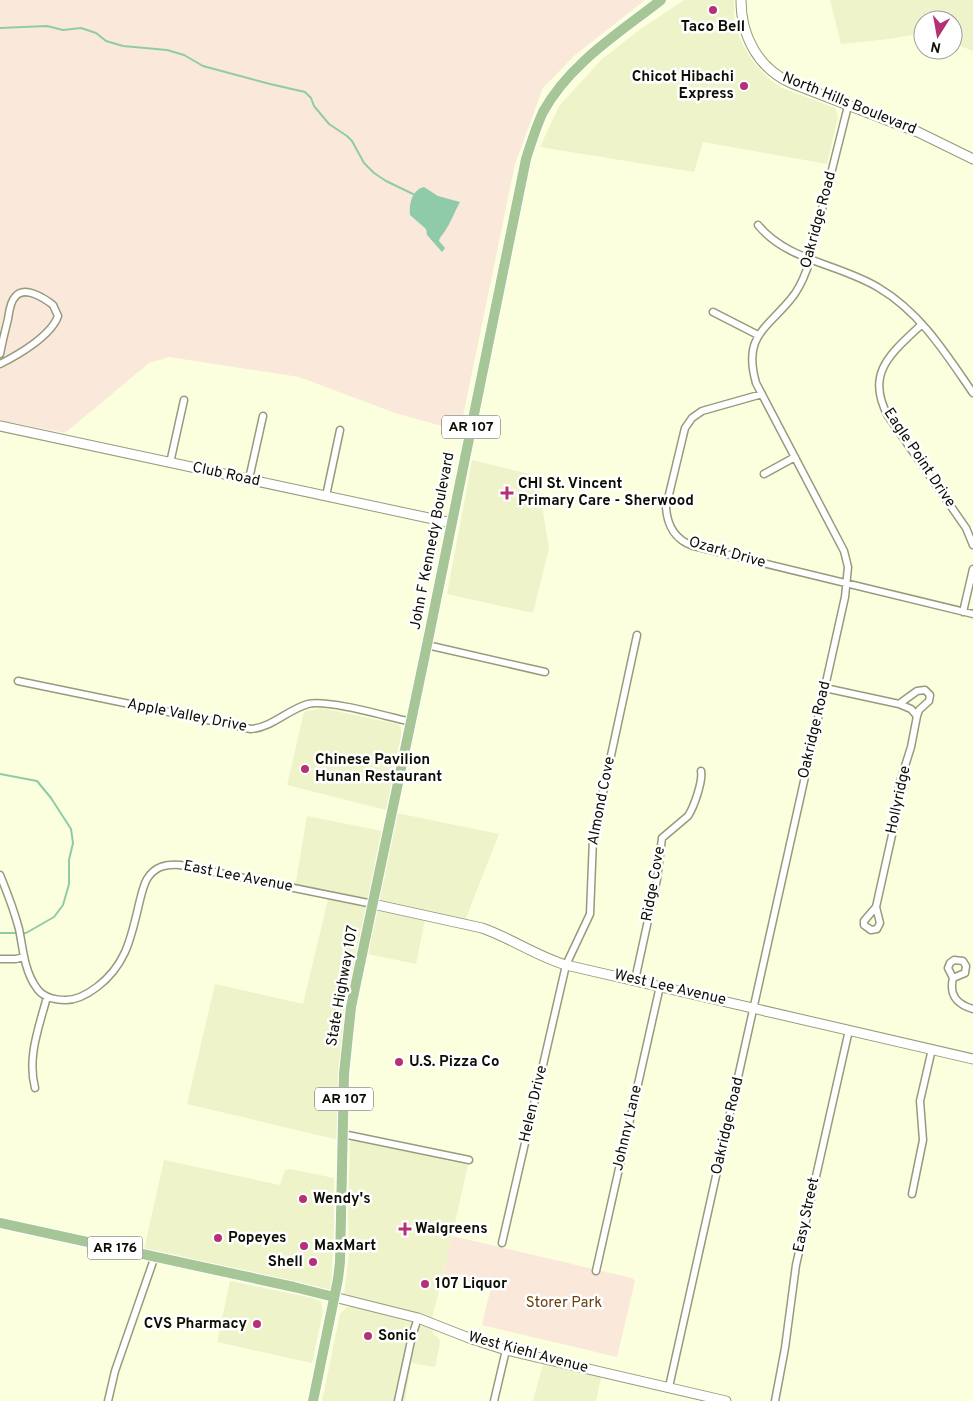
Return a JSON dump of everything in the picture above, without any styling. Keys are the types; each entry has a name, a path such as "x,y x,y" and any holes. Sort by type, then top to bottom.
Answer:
{"main road":[{"name":"John F Kennedy Boulevard","path":"373,904 428,645 526,159 537,127 552,98 581,64 661,0"},
{"name":"State Highway 107","path":"313,1401 340,1262 344,1074 351,1007 373,904"},
{"name":"AR 176","path":"0,1223 334,1297"}],"street":[{"name":"North Hills Boulevard","path":"741,0 741,11 746,34 753,49 766,66 784,80 918,132 973,159"},
{"name":"Oakridge Road","path":"669,1388 847,584 848,567 844,551 756,383 753,368 754,348 758,335 765,325 791,299 801,284 811,259 848,106"},
{"path":"758,224 766,235 774,241 811,259 850,273 880,288 902,304 936,340 973,393"},
{"path":"0,354 13,298 16,295 21,292 29,292 54,305 58,316 52,325 33,344 0,364"},
{"path":"713,312 758,335"},
{"name":"Eagle Point Drive","path":"922,324 889,356 884,364 879,380 880,400 888,416 966,528 973,545"},
{"name":"Ozark Drive","path":"762,394 705,410 695,415 682,433 666,508 670,526 676,535 686,544 693,546 973,614"},
{"path":"170,463 184,400"},
{"path":"249,479 263,416"},
{"name":"Club Road","path":"0,426 452,523"},
{"path":"326,496 340,430"},
{"path":"764,474 795,457"},
{"path":"963,612 973,569"},
{"name":"Almond Cove","path":"566,965 590,914 592,839 637,635"},
{"path":"428,645 544,672"},
{"name":"Apple Valley Drive","path":"18,681 251,729 268,725 294,709 316,703 411,722"},
{"path":"825,688 899,704 912,709 917,716"},
{"path":"899,704 917,691 925,690 929,693 930,698 927,704 919,710 917,716"},
{"name":"Hollyridge","path":"876,907 894,826 900,782 911,748 917,716"},
{"name":"Ridge Cove","path":"635,980 657,879 662,838 691,812 700,787 702,776 700,771"},
{"name":"East Lee Avenue","path":"47,997 64,1000 80,997 93,990 107,978 122,960 128,949 146,881 153,871 165,865 180,864 373,904"},
{"path":"0,875 18,926 24,957 35,986 47,997 32,1060 35,1088"},
{"name":"West Lee Avenue","path":"373,904 495,932 552,961 566,965 973,1059"},
{"path":"0,959 24,957"},
{"name":"Helen Drive","path":"502,1243 566,965"},
{"path":"953,978 951,987 954,997 962,1004 973,1009"},
{"name":"Johnny Lane","path":"596,1271 660,986"},
{"name":"Easy Street","path":"774,1401 785,1348 796,1265 849,1030"},
{"path":"912,1194 923,1140 920,1101 932,1050"},
{"path":"343,1134 469,1160"},
{"path":"108,1401 115,1371 155,1256"},
{"name":"West Kiehl Avenue","path":"334,1297 418,1318 468,1338 506,1350 726,1401"},
{"path":"398,1401 412,1336 418,1318"},
{"path":"494,1401 506,1350"}],"shaded area":[{"path":"684,0 734,0 734,18 739,36 746,51 767,77 780,87 835,108 838,117 827,164 703,142 694,172 540,147 559,106 602,59 642,28"},
{"path":"830,0 973,0 973,51 963,47 963,10 913,10 913,35 841,44"},
{"path":"424,187 438,196 460,202 439,239 445,248 442,252 427,235 426,229 410,215 410,206 414,194"},
{"path":"472,460 530,474 539,488 549,548 533,613 447,594"},
{"path":"321,708 397,724 401,727 401,736 386,810 287,785 304,712"},
{"path":"392,812 499,834 464,923 426,915 416,964 363,953 351,1007 343,1141 187,1104 215,984 303,1004 329,895 295,888 307,816 387,832"},
{"path":"350,1140 468,1165 432,1318 344,1294 349,1256"},
{"path":"164,1160 280,1185 285,1170 290,1169 334,1178 331,1291 143,1254"},
{"path":"230,1281 313,1298 321,1302 323,1311 312,1363 217,1342"},
{"path":"352,1306 433,1329 433,1334 439,1338 440,1343 435,1367 411,1363 405,1401 322,1401 340,1314 347,1307"},
{"path":"544,1360 602,1373 596,1401 533,1401"}],"green space":[{"path":"0,0 645,0 574,56 543,88 515,164 460,431 395,413 299,377 169,357 149,363 65,433 0,422"},
{"name":"Storer Park","path":"452,1236 632,1278 635,1281 617,1357 482,1325 491,1287 443,1276"}],"waterway":[{"path":"0,28 47,26 63,30 81,28 96,33 106,41 123,46 167,50 184,55 203,66 305,92 329,124 352,141 364,163 374,173 413,194"},
{"path":"0,774 37,781 51,798 71,829 73,843 69,860 69,884 63,905 54,917 26,933 22,933"},
{"path":"0,933 18,933"}],"place":[{"name":"Taco Bell","path":"713,10"},
{"name":"Chicot Hibachi Express","path":"744,86"},
{"name":"CHI St. Vincent Primary Care - Sherwood","path":"507,493"},
{"name":"Chinese Pavilion Hunan Restaurant","path":"305,769"},
{"name":"U.S. Pizza Co","path":"399,1062"},
{"name":"Wendy's","path":"303,1199"},
{"name":"Walgreens","path":"405,1229"},
{"name":"Popeyes","path":"218,1238"},
{"name":"MaxMart","path":"304,1246"},
{"name":"Shell","path":"313,1262"},
{"name":"107 Liquor","path":"425,1284"},
{"name":"CVS Pharmacy","path":"257,1324"},
{"name":"Sonic","path":"368,1336"}]}
